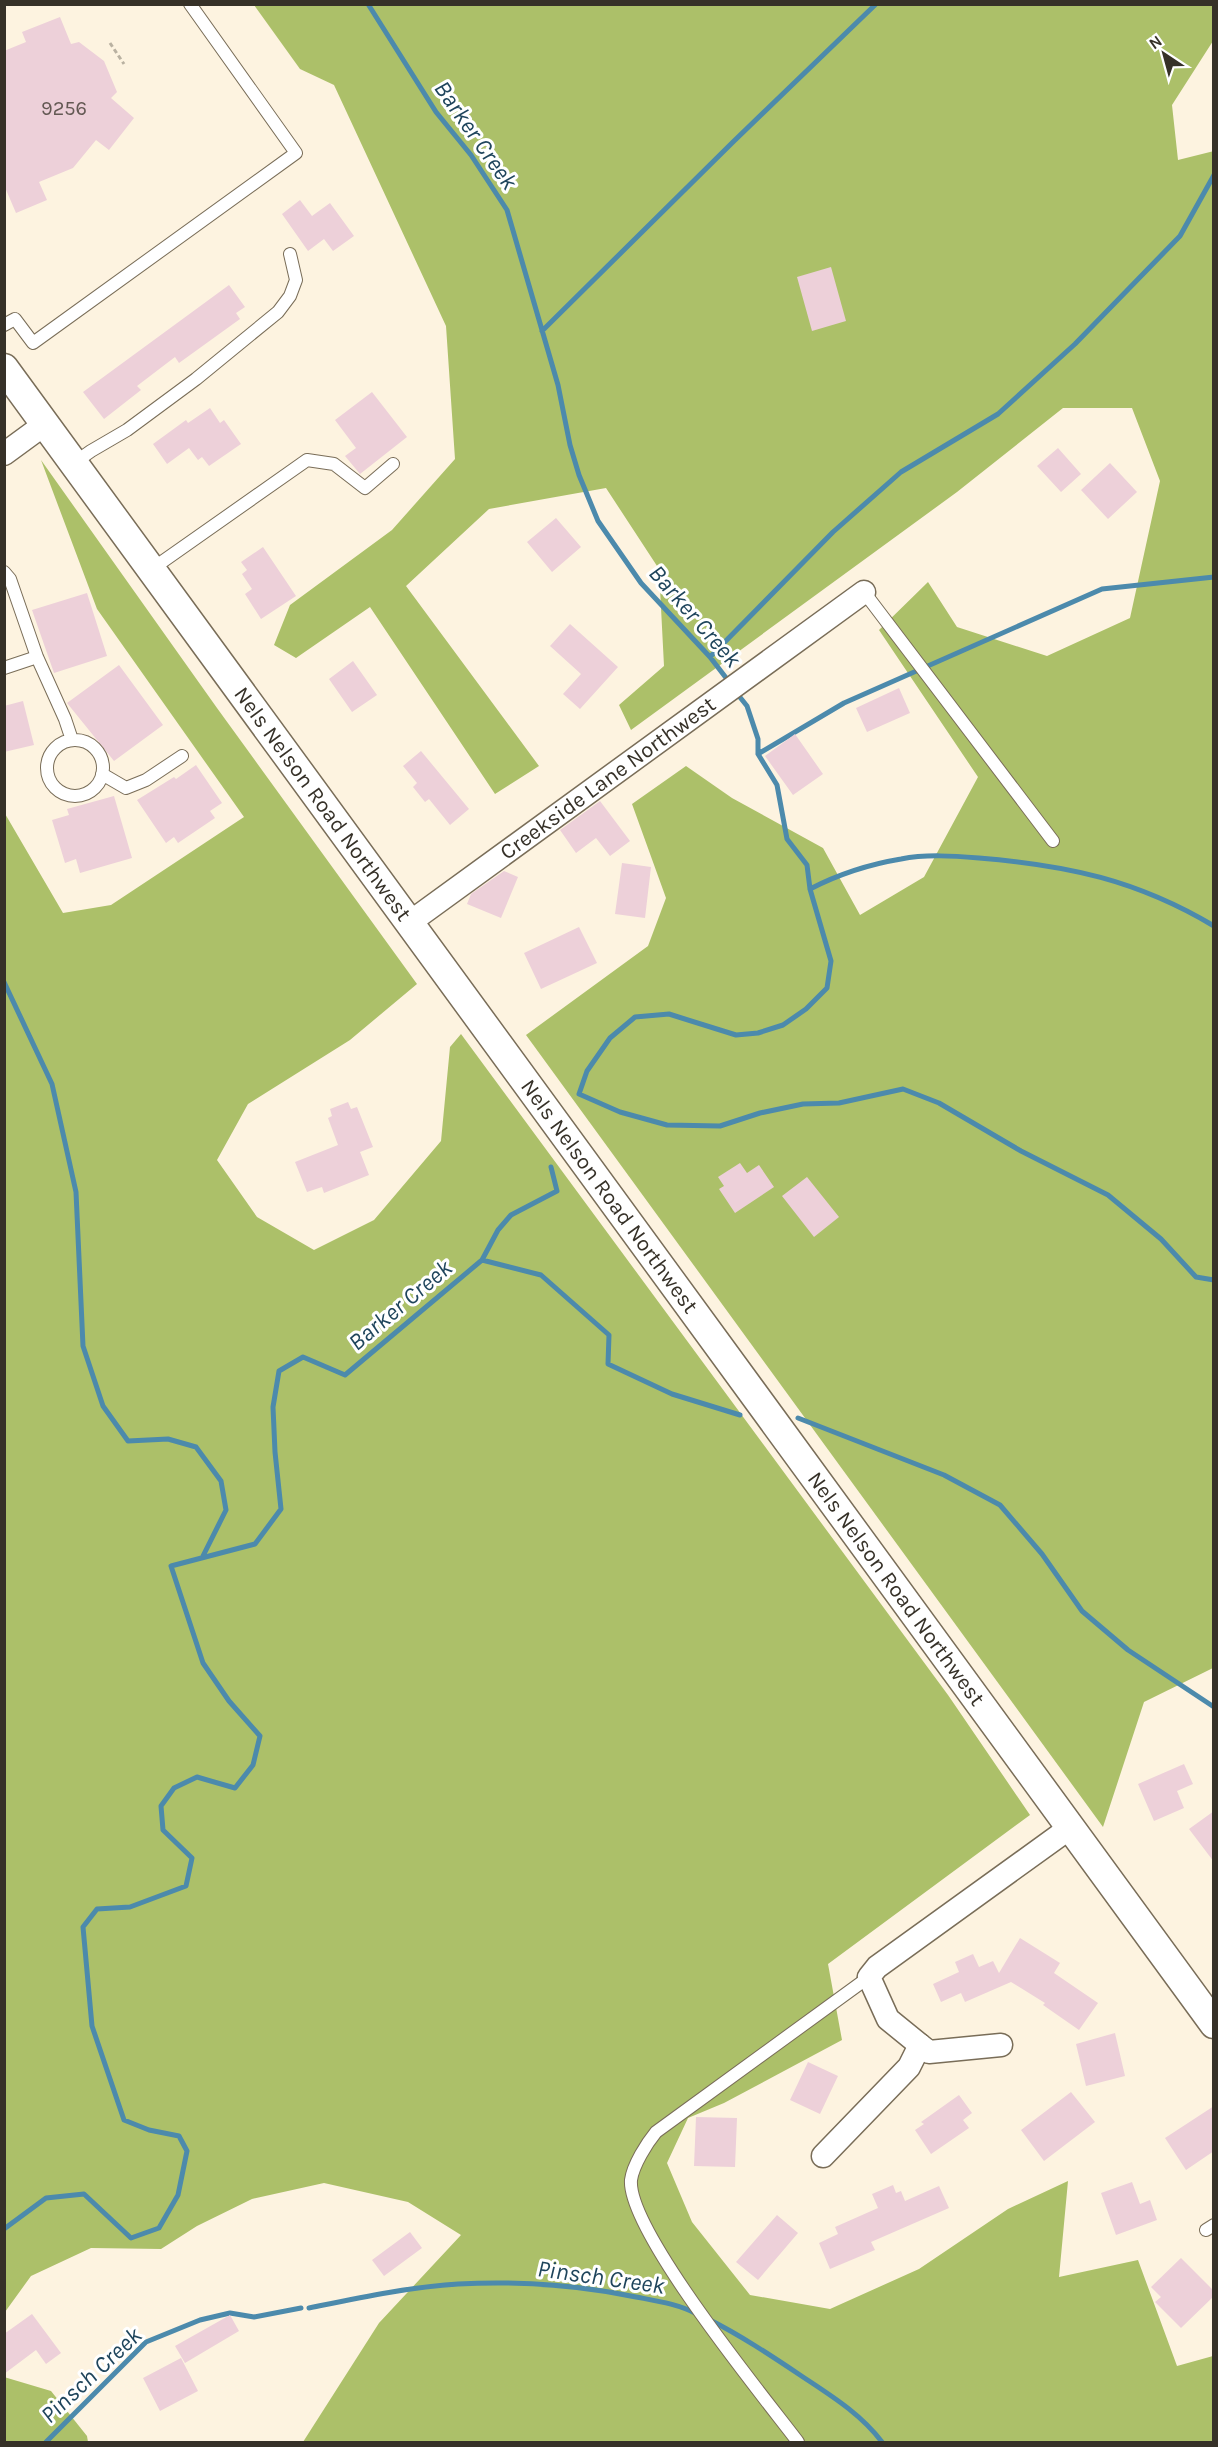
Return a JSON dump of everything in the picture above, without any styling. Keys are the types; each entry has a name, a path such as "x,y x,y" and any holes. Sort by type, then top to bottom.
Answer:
{"street":[{"name":"Nels Nelson Road Northwest","path":"4,368 1214,2024"},
{"path":"4,454 45,424"},
{"name":"Creekside Lane Northwest","path":"409,922 864,592"},
{"path":"1001,2044 925,2049 888,2019 869,1977 877,1967 1071,1827"},
{"path":"824,2156 925,2049"}],"lane":[{"path":"4,326 15,319 33,343 296,153 190,4"},
{"path":"74,463 128,430 196,379 278,312 290,296 296,280 290,255"},
{"path":"152,569 307,460 334,464 365,488 393,464"},
{"path":"4,572 10,579 37,657 72,740"},
{"path":"864,592 1053,841"},
{"path":"4,668 37,657"},
{"path":"72,740 81,740 96,749 103,765 102,774 92,790 74,796 57,790 47,774 50,755 55,747 72,740"},
{"path":"102,774 126,788 146,780 182,756"},
{"path":"798,2442 674,2275 639,2216 631,2181 645,2145 656,2132 869,1977"}],"path":[{"path":"110,43 124,64"}],"green space":[{"path":"254,5 1213,5 1213,41 1172,105 1178,160 1214,151 1213,1668 1144,1702 1103,1827 526,1035 648,946 666,898 632,804 686,766 732,798 823,848 860,915 924,877 978,777 879,630 928,582 957,627 1047,656 1130,618 1160,481 1132,408 1063,408 957,492 631,730 619,705 664,666 659,569 606,488 489,509 406,586 539,766 495,794 370,607 296,658 274,645 290,605 392,530 455,459 446,326 334,85 300,69"},
{"path":"41,460 417,984 350,1040 248,1104 217,1160 257,1217 314,1250 374,1220 441,1141 450,1047 461,1034 948,1695 1030,1815 828,1964 842,2040 724,2103 688,2118 667,2163 692,2222 750,2295 830,2309 919,2269 1008,2209 1068,2181 1059,2277 1138,2260 1177,2366 1213,2356 1213,2442 303,2442 379,2323 461,2235 408,2202 324,2183 252,2199 197,2226 161,2249 91,2248 31,2276 5,2312 4,812 63,913 111,905 244,817 97,609"},
{"path":"4,2377 51,2391 87,2436 88,2442 5,2442"}],"building":[{"path":"60,17 71,44 79,42 104,61 117,92 111,98 134,118 109,150 96,140 73,168 39,182 47,200 16,213 4,185 4,51 26,42 22,32"},
{"path":"300,200 312,216 330,203 354,236 333,251 324,239 308,251 282,214"},
{"path":"831,267 846,321 812,331 797,277"},
{"path":"229,285 245,307 236,313 240,319 179,363 175,357 137,386 141,390 104,419 83,392"},
{"path":"372,392 407,437 360,474 345,456 356,448 335,420"},
{"path":"210,408 220,423 224,420 241,444 209,466 202,457 198,460 189,448 167,464 153,444 186,420 188,423"},
{"path":"1058,448 1081,474 1061,492 1037,466"},
{"path":"1110,463 1137,492 1108,519 1081,490"},
{"path":"556,518 581,547 552,572 527,542"},
{"path":"263,547 296,596 261,619 245,594 252,589 242,574 247,570 241,562"},
{"path":"87,593 107,656 54,673 32,610"},
{"path":"570,624 618,667 580,709 563,694 581,674 550,646"},
{"path":"353,661 377,695 352,712 329,679"},
{"path":"119,665 163,725 114,761 67,703"},
{"path":"899,688 910,713 867,732 856,708"},
{"path":"23,701 34,745 4,752 4,706"},
{"path":"795,734 823,774 793,795 765,756"},
{"path":"421,751 469,809 450,825 429,799 425,802 413,787 417,783 403,766"},
{"path":"196,765 222,803 210,811 215,818 178,843 174,837 166,843 137,800 174,777 176,779"},
{"path":"114,796 132,858 80,873 76,859 65,863 52,820 69,815 67,809"},
{"path":"600,801 630,841 610,856 596,838 576,853 560,830"},
{"path":"622,863 651,867 645,918 615,914"},
{"path":"504,871 518,877 501,918 467,904 471,894"},
{"path":"579,927 597,963 541,989 524,953"},
{"path":"348,1102 351,1109 357,1107 373,1147 360,1152 369,1175 324,1193 322,1187 307,1192 295,1162 338,1145 328,1118 332,1116 330,1109"},
{"path":"740,1163 747,1173 759,1165 774,1187 735,1213 719,1189 724,1186 718,1177"},
{"path":"807,1177 839,1217 814,1237 782,1196"},
{"path":"1184,1764 1193,1784 1177,1791 1184,1808 1154,1821 1138,1784"},
{"path":"1214,1811 1214,1862 1189,1829"},
{"path":"1020,1938 1060,1963 1054,1973 1098,2003 1079,2030 1043,2005 1045,2003 1011,1982 965,2002 961,1993 941,2002 933,1984 959,1972 955,1962 973,1954 979,1967 993,1961 999,1973"},
{"path":"1115,2033 1125,2076 1086,2086 1076,2044"},
{"path":"808,2062 838,2076 820,2114 790,2100"},
{"path":"1071,2092 1095,2122 1044,2161 1021,2130"},
{"path":"959,2095 972,2113 963,2120 969,2128 931,2154 915,2130 924,2124 921,2122"},
{"path":"1214,2106 1214,2151 1186,2170 1165,2138"},
{"path":"696,2117 737,2118 735,2167 694,2166"},
{"path":"1132,2182 1140,2204 1150,2200 1157,2220 1116,2235 1101,2193"},
{"path":"893,2185 896,2193 901,2191 905,2201 939,2186 949,2208 871,2242 875,2250 830,2269 819,2243 838,2234 835,2227 878,2208 872,2194"},
{"path":"777,2215 798,2233 758,2280 736,2262"},
{"path":"410,2232 422,2248 384,2276 372,2260"},
{"path":"1181,2258 1214,2291 1214,2296 1181,2328 1155,2302 1161,2297 1151,2287"},
{"path":"32,2314 61,2353 46,2364 36,2350 4,2374 4,2334"},
{"path":"230,2315 239,2331 185,2363 175,2346"},
{"path":"181,2358 198,2391 160,2411 143,2378"}],"waterway":[{"name":"Barker Creek","path":"368,4 436,112 471,155 507,210 558,385 570,445 579,475 598,521 641,583 710,657 730,683"},
{"path":"542,331 876,4"},
{"path":"710,657 833,532 901,472 998,414 1075,344 1180,236 1214,175"},
{"path":"758,754 844,703 1102,589 1214,577"},
{"path":"735,691 747,706 758,739 758,754 777,785 787,839 807,865 810,889 831,961 827,988 806,1009 783,1025 758,1033 736,1035 669,1014 635,1017 610,1038 587,1071 579,1094 620,1112 667,1125 720,1126 760,1113 803,1104 839,1103 903,1089 939,1103 1021,1151 1108,1195 1161,1239 1196,1277 1214,1280"},
{"path":"810,889 854,871 911,857 979,858 1042,865 1101,877 1157,897 1214,926"},
{"path":"4,982 52,1084 76,1192 83,1346 103,1406 128,1441 168,1439 196,1447 221,1481 226,1510 203,1556"},
{"name":"Barker Creek","path":"4,2229 46,2198 84,2194 131,2238 159,2228 178,2195 187,2151 179,2136 149,2130 124,2120 92,2026 83,1927 97,1909 130,1907 186,1886 192,1858 163,1830 161,1806 174,1788 197,1777 235,1788 253,1765 260,1736 229,1701 203,1663 171,1566 255,1544 281,1509 273,1407 279,1371 303,1357 345,1375 482,1260 498,1230 511,1215 557,1191 551,1167"},
{"path":"482,1260 541,1275 609,1335 608,1364 672,1394 740,1415"},
{"path":"798,1418 944,1475 1000,1505 1042,1554 1082,1611 1128,1650 1214,1707"},
{"name":"Pinsch Creek","path":"309,2308 421,2288 503,2283 548,2285 614,2293 667,2303 697,2314"},
{"name":"Pinsch Creek","path":"46,2442 146,2342 200,2320 230,2313 254,2317 301,2308"},
{"name":"Pinsch Creek","path":"708,2319 755,2346 833,2397 864,2422 882,2442"}]}
